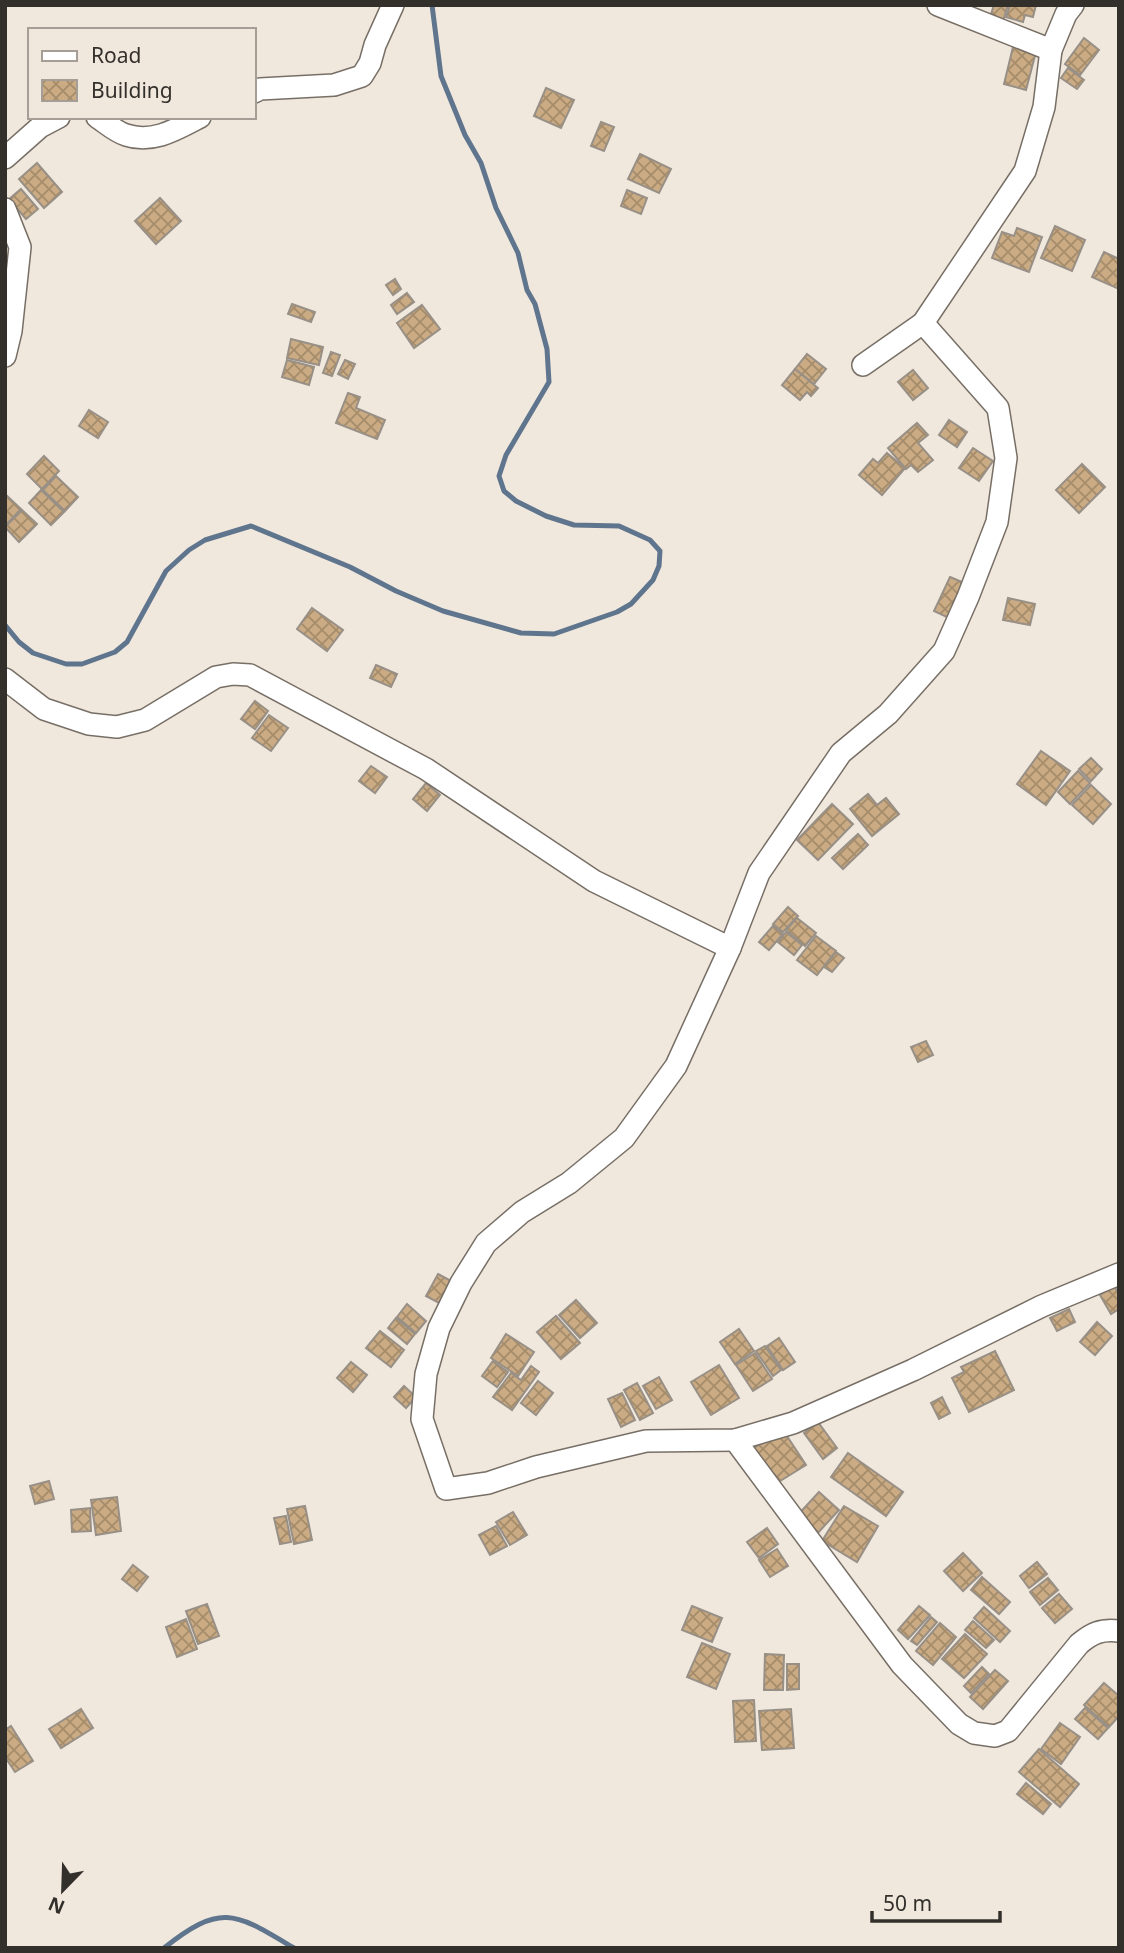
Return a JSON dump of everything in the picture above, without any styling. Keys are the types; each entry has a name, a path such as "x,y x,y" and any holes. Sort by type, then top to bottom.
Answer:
{"street":[{"path":"256,91 334,85 362,76 370,63 393,5"},
{"path":"938,5 1051,50"},
{"path":"863,365 923,323 1025,171 1044,107 1051,50 1066,14 1073,5"},
{"path":"5,158 40,127 55,119"},
{"path":"100,119 125,135 144,138 164,136 196,119"},
{"path":"5,209 20,247 11,331 5,356"},
{"path":"923,323 998,408 1006,458 997,522 944,651 888,714 841,753 759,873 730,948 676,1066 624,1138 569,1183 522,1212 486,1243 461,1283 439,1328 426,1374 422,1419 446,1489 488,1482 536,1467 646,1441 735,1440 793,1423 913,1370 1042,1306 1119,1274"},
{"path":"5,679 44,709 89,724 117,727 145,720 216,677 250,675 426,769 594,881 730,948"},
{"path":"735,1440 902,1665 959,1724 974,1733 995,1736 1008,1731 1079,1644 1091,1634 1104,1629 1119,1631"}],"building":[{"path":"994,5 1008,5 1003,21 990,17"},
{"path":"1010,5 1036,5 1033,17 1025,15 1023,22 1006,17"},
{"path":"1084,38 1099,50 1080,75 1065,64"},
{"path":"1013,47 1036,52 1026,90 1004,84"},
{"path":"1068,68 1084,80 1077,89 1061,78"},
{"path":"546,88 574,100 561,128 534,116"},
{"path":"601,122 614,127 604,151 591,146"},
{"path":"640,154 671,169 659,193 628,179"},
{"path":"37,163 62,192 44,208 19,179"},
{"path":"21,189 38,209 26,219 9,199"},
{"path":"627,190 647,198 641,214 621,206"},
{"path":"160,198 181,221 156,244 135,221"},
{"path":"1055,226 1085,240 1072,271 1041,258"},
{"path":"1017,228 1042,237 1029,272 992,258 1002,232 1014,236"},
{"path":"1104,252 1119,259 1119,289 1092,277"},
{"path":"395,279 401,289 393,295 386,285"},
{"path":"407,293 414,302 397,314 391,305"},
{"path":"292,304 315,312 311,322 288,314"},
{"path":"422,305 440,329 414,348 397,323"},
{"path":"291,339 323,347 319,365 287,358"},
{"path":"331,352 340,355 332,376 323,373"},
{"path":"807,354 826,369 814,384 795,369"},
{"path":"287,360 314,367 309,385 282,377"},
{"path":"345,360 355,364 348,379 338,374"},
{"path":"795,369 818,388 811,396 807,392 800,400 782,385"},
{"path":"913,370 928,388 913,400 898,382"},
{"path":"348,393 360,397 356,408 385,420 377,439 336,423"},
{"path":"89,410 108,422 98,438 79,426"},
{"path":"949,420 967,432 957,447 939,435"},
{"path":"917,423 928,435 918,443 933,460 918,472 911,465 906,469 888,448"},
{"path":"973,448 993,461 979,481 959,468"},
{"path":"887,453 905,468 882,495 859,475 873,459 878,463"},
{"path":"44,456 59,471 42,489 27,474"},
{"path":"1082,464 1105,487 1079,513 1056,490"},
{"path":"56,476 78,497 65,511 43,490"},
{"path":"41,490 64,512 51,525 29,503"},
{"path":"5,494 21,509 6,525 5,524"},
{"path":"22,510 37,524 19,542 5,527"},
{"path":"950,577 967,584 951,619 934,611"},
{"path":"1008,598 1035,604 1030,625 1003,620"},
{"path":"312,608 343,630 327,651 297,629"},
{"path":"376,665 397,674 391,687 370,678"},
{"path":"255,701 268,711 255,729 241,719"},
{"path":"269,715 288,728 271,751 252,738"},
{"path":"1041,751 1070,771 1046,805 1017,784"},
{"path":"1091,758 1102,769 1091,781 1079,769"},
{"path":"371,766 387,777 375,793 359,781"},
{"path":"1078,771 1090,783 1070,804 1058,792"},
{"path":"426,783 440,795 427,811 413,799"},
{"path":"1091,785 1111,804 1093,824 1072,805"},
{"path":"868,794 877,805 886,798 899,814 872,836 850,809"},
{"path":"832,804 853,824 818,860 797,840"},
{"path":"858,834 868,845 843,869 832,858"},
{"path":"788,907 798,916 783,932 773,924"},
{"path":"797,918 816,933 805,946 786,930"},
{"path":"773,926 783,934 769,950 759,942"},
{"path":"786,932 802,945 794,955 778,942"},
{"path":"816,936 836,951 817,975 797,960"},
{"path":"836,952 844,958 832,972 824,967"},
{"path":"926,1041 933,1055 918,1062 911,1047"},
{"path":"438,1274 451,1281 439,1303 426,1296"},
{"path":"1114,1286 1119,1294 1119,1309 1111,1314 1100,1295"},
{"path":"576,1300 597,1323 580,1338 559,1315"},
{"path":"407,1304 426,1321 416,1333 397,1317"},
{"path":"1069,1309 1075,1322 1057,1331 1050,1318"},
{"path":"556,1316 580,1343 561,1359 537,1332"},
{"path":"396,1318 415,1334 407,1344 388,1328"},
{"path":"1097,1322 1112,1336 1095,1355 1080,1342"},
{"path":"739,1329 754,1351 735,1364 720,1342"},
{"path":"380,1331 404,1350 391,1367 366,1348"},
{"path":"506,1334 534,1352 518,1376 491,1358"},
{"path":"779,1338 795,1362 783,1370 767,1346"},
{"path":"765,1346 781,1370 773,1376 756,1351"},
{"path":"995,1351 1014,1390 969,1412 952,1378 964,1372 961,1367"},
{"path":"755,1353 772,1379 753,1391 736,1365"},
{"path":"493,1361 508,1372 497,1387 482,1376"},
{"path":"351,1362 367,1375 353,1392 337,1378"},
{"path":"719,1365 739,1398 711,1415 691,1382"},
{"path":"531,1366 539,1372 512,1410 493,1397 511,1373 521,1380"},
{"path":"659,1377 672,1400 656,1409 643,1386"},
{"path":"538,1381 553,1393 536,1415 521,1403"},
{"path":"637,1383 653,1413 640,1420 624,1390"},
{"path":"404,1386 416,1397 406,1408 394,1397"},
{"path":"622,1393 635,1420 621,1427 608,1399"},
{"path":"942,1397 950,1413 939,1419 931,1403"},
{"path":"818,1422 837,1448 823,1459 804,1433"},
{"path":"783,1430 806,1465 777,1483 754,1448"},
{"path":"848,1453 903,1492 886,1516 831,1477"},
{"path":"49,1481 54,1499 35,1504 30,1486"},
{"path":"819,1492 839,1510 815,1536 795,1518"},
{"path":"117,1497 121,1531 96,1535 91,1500"},
{"path":"305,1506 312,1540 294,1544 287,1509"},
{"path":"844,1506 878,1526 857,1562 822,1541"},
{"path":"90,1508 91,1531 72,1532 71,1510"},
{"path":"513,1512 527,1535 510,1545 496,1522"},
{"path":"286,1516 291,1542 280,1544 274,1518"},
{"path":"496,1526 507,1546 490,1555 479,1535"},
{"path":"767,1528 778,1544 759,1558 747,1542"},
{"path":"777,1549 788,1566 770,1577 759,1560"},
{"path":"963,1553 982,1573 963,1591 944,1571"},
{"path":"1037,1562 1047,1574 1029,1588 1020,1576"},
{"path":"133,1565 148,1577 137,1591 122,1579"},
{"path":"982,1577 1010,1602 999,1614 971,1590"},
{"path":"1048,1578 1058,1590 1040,1605 1030,1592"},
{"path":"1059,1594 1072,1609 1055,1623 1042,1608"},
{"path":"207,1604 219,1636 198,1644 186,1611"},
{"path":"692,1606 722,1618 712,1642 682,1630"},
{"path":"919,1606 930,1615 908,1639 898,1630"},
{"path":"984,1607 1010,1631 1000,1642 974,1618"},
{"path":"931,1617 937,1622 917,1645 911,1641"},
{"path":"186,1619 197,1649 177,1657 166,1627"},
{"path":"973,1621 994,1640 986,1648 965,1630"},
{"path":"940,1623 956,1637 933,1665 916,1651"},
{"path":"965,1634 987,1654 964,1678 942,1659"},
{"path":"702,1643 730,1654 716,1689 687,1677"},
{"path":"765,1654 784,1655 783,1690 764,1690"},
{"path":"787,1664 799,1664 799,1689 787,1690"},
{"path":"982,1667 989,1674 971,1693 964,1686"},
{"path":"995,1670 1008,1681 983,1709 970,1697"},
{"path":"1104,1683 1119,1696 1119,1716 1109,1727 1084,1705"},
{"path":"754,1700 756,1741 735,1742 733,1701"},
{"path":"1085,1708 1108,1728 1098,1739 1075,1719"},
{"path":"81,1709 93,1728 61,1748 49,1729"},
{"path":"791,1709 794,1748 762,1750 759,1711"},
{"path":"1060,1723 1080,1737 1061,1764 1041,1749"},
{"path":"11,1726 33,1761 15,1772 5,1757 5,1730"},
{"path":"1039,1749 1079,1784 1060,1807 1019,1772"},
{"path":"1026,1783 1051,1804 1043,1814 1017,1794"}],"waterway":[{"path":"5,625 19,642 33,653 66,664 82,664 115,652 127,642 166,571 189,550 205,540 251,526 350,567 443,611 521,633 554,634 617,612 631,604 653,580 659,566 660,551 650,540 619,526 574,525 546,516 516,501 504,491 499,476 506,455 549,382 547,349 518,253 496,208 481,163 465,135 441,76 432,5"},
{"path":"164,1948 200,1924 229,1918 242,1920 294,1948"}]}
